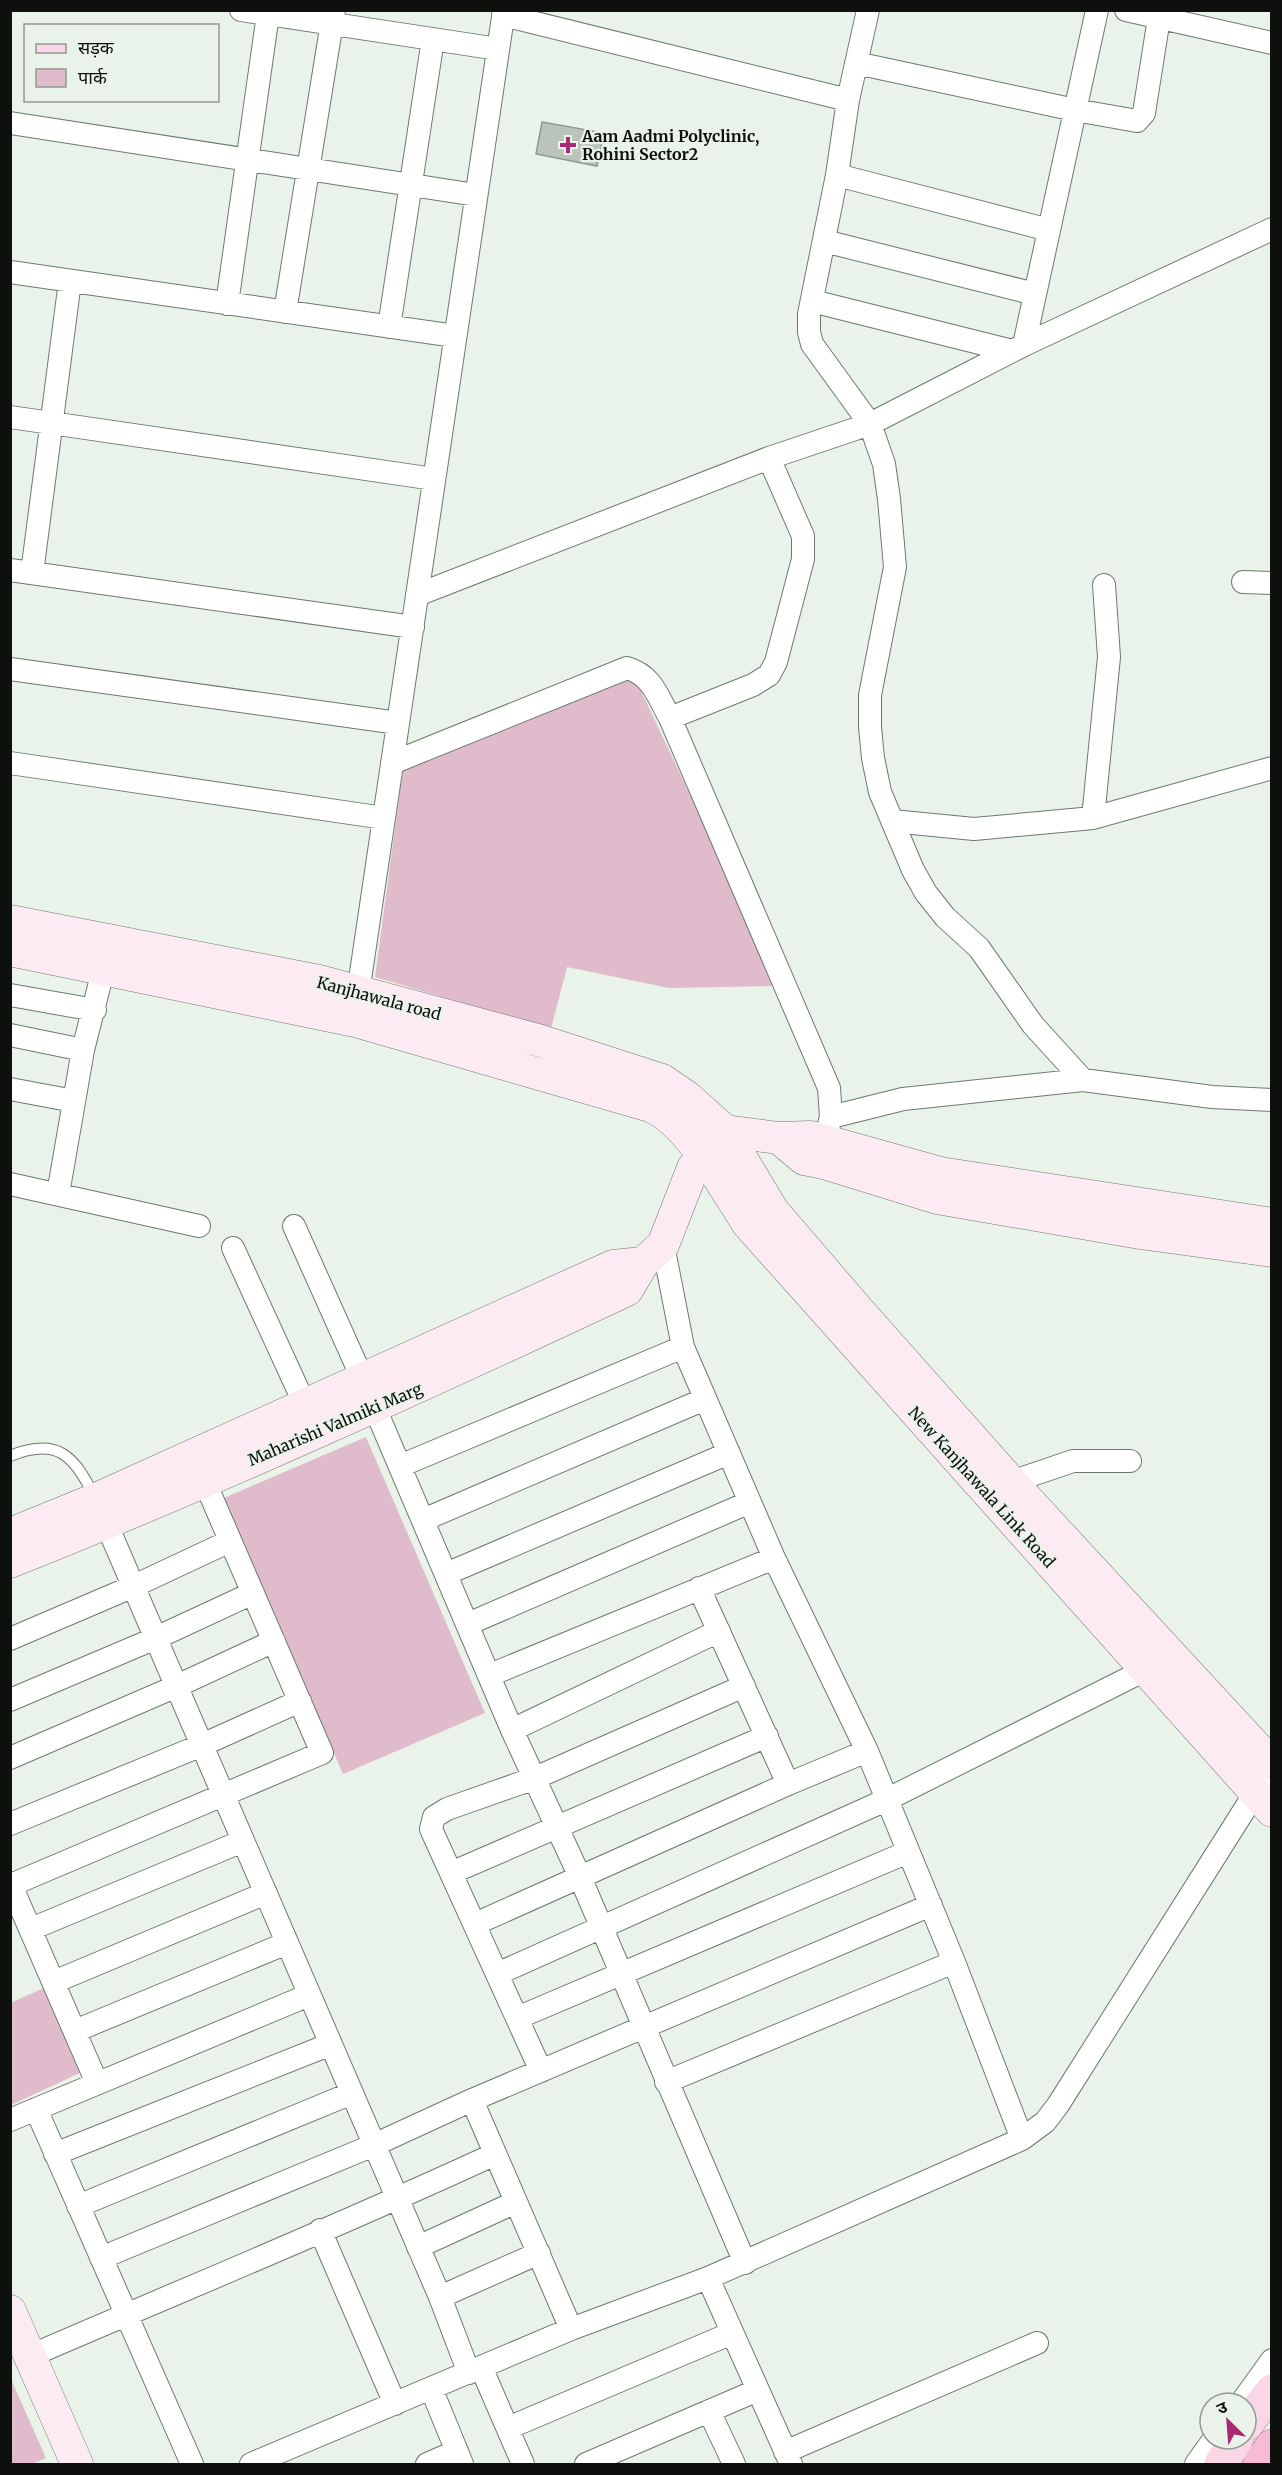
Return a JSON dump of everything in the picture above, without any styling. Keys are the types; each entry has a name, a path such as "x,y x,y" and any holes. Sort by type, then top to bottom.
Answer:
{"highway":[{"path":"1260,2464 1272,2446"}],"main road":[{"name":"Kanjhawala road","path":"10,921 107,955 355,1021 650,1106 671,1118 701,1155"},
{"name":"Kanjhawala road","path":"10,950 107,955 319,981 541,1041 642,1072 662,1080 687,1096 725,1131"},
{"path":"725,1131 779,1138 804,1159 825,1140"},
{"name":"Maharishi Valmiki Marg","path":"10,1562 101,1511 262,1440 375,1408 627,1290 653,1254 701,1155 725,1131"},
{"name":"New Kanjhawala Link Road","path":"725,1131 773,1212 1011,1482 1271,1763"},
{"path":"825,1140 940,1173 1272,1224"},
{"path":"825,1140 937,1198 1140,1233 1272,1251"},
{"name":"New Kanjhawala Link Road","path":"701,1155 748,1224 1263,1802"},
{"name":"Maharishi Valmiki Marg","path":"10,1534 101,1511 204,1480 262,1440 305,1405 613,1266 653,1254"},
{"path":"10,2311 30,2356 69,2462"},
{"path":"1258,2410 1272,2391"},
{"path":"1221,2464 1229,2451"}],"street":[{"path":"241,10 268,14 332,17 433,39 498,49"},
{"path":"868,10 848,100 837,175 812,301 809,332 812,344 870,424 884,464 895,567 870,695 873,758 880,792 913,870 926,893 945,917 979,948 1033,1025 1083,1080"},
{"path":"1018,348 1035,294 1097,10"},
{"path":"1126,10 1272,43"},
{"path":"358,993 503,13 848,100"},
{"path":"227,304 268,14"},
{"path":"285,312 332,17"},
{"path":"856,63 1137,121 1142,117 1159,18"},
{"path":"389,327 433,39"},
{"path":"10,123 476,195"},
{"path":"837,175 1049,230"},
{"path":"417,595 769,458 870,424 1018,348 1272,229"},
{"path":"824,242 1035,294"},
{"path":"10,272 456,336"},
{"path":"70,281 51,423 21,571 412,627"},
{"path":"812,301 1018,348"},
{"path":"10,417 434,479"},
{"path":"670,718 753,685 769,675 776,662 804,548 803,536 769,458"},
{"path":"1243,582 1272,583"},
{"path":"1093,818 1109,657 1104,585"},
{"path":"392,763 627,668 639,671 649,679 670,718 830,1088 825,1140"},
{"path":"10,669 398,723"},
{"path":"10,763 384,818"},
{"path":"892,821 975,829 1093,818 1272,768"},
{"path":"58,1194 83,1050 95,1010 107,955"},
{"path":"10,1025 13,995 95,1010"},
{"path":"10,1035 83,1050"},
{"path":"825,1140 903,1099 1083,1080 1212,1097 1272,1100"},
{"path":"10,1089 74,1101"},
{"path":"10,1184 199,1226"},
{"path":"294,1226 363,1380 512,1730 601,1927 619,1974 744,2263"},
{"path":"233,1248 305,1405"},
{"path":"653,1254 683,1347 774,1558 867,1752 954,1962 1022,2139"},
{"path":"400,1466 683,1347"},
{"path":"423,1520 705,1399"},
{"path":"446,1574 729,1453"},
{"path":"1011,1482 1073,1461 1130,1461"},
{"path":"97,2083 11,1884 322,1753 204,1480"},
{"path":"468,1624 750,1502"},
{"path":"101,1511 440,2297 475,2370 508,2428 523,2464"},
{"path":"10,1639 134,1586 230,1541"},
{"path":"490,1675 774,1558"},
{"path":"699,1588 788,1784"},
{"path":"10,1700 156,1638 253,1593"},
{"path":"512,1730 719,1631"},
{"path":"10,1758 177,1686 274,1641"},
{"path":"497,1974 886,1800 1145,1670"},
{"path":"541,2071 431,1829 434,1816 447,1809 535,1778 744,1686"},
{"path":"10,1824 202,1745 300,1701"},
{"path":"451,1873 767,1736"},
{"path":"475,1924 788,1784 867,1752"},
{"path":"251,2464 572,2329 744,2263 1022,2139 1045,2122 1058,2105 1263,1802 1271,1763"},
{"path":"31,1929 243,1841"},
{"path":"517,2018 908,1852"},
{"path":"54,1982 266,1893"},
{"path":"101,2258 374,2145 472,2100 931,1905"},
{"path":"75,2031 287,1943"},
{"path":"666,2082 954,1962"},
{"path":"10,2120 309,1995"},
{"path":"55,2154 331,2044"},
{"path":"78,2206 352,2093"},
{"path":"472,2100 572,2329"},
{"path":"36,2109 192,2464"},
{"path":"30,2356 397,2199 495,2154"},
{"path":"418,2247 516,2202"},
{"path":"320,2230 395,2404"},
{"path":"440,2297 539,2253"},
{"path":"708,2278 788,2458 1037,2343"},
{"path":"508,2428 732,2332"},
{"path":"1249,2391 1272,2360"},
{"path":"427,2464 459,2458 431,2388"},
{"path":"586,2464 758,2390"},
{"path":"709,2411 726,2462"},
{"path":"1196,2464 1206,2451"}],"lane":[{"path":"10,1456 31,1448 50,1449 67,1456 79,1469 101,1511"}],"green space":[{"path":"635,678 780,986 669,988 567,967 551,1029 375,977 403,769"},
{"path":"366,1437 485,1713 343,1774 224,1498"},
{"path":"44,1988 82,2072 11,2105 10,2003"},
{"path":"10,2377 46,2458 32,2464 11,2464"}],"building":[{"path":"542,122 604,133 597,166 536,154"}],"place":[{"name":"Aam Aadmi Polyclinic, Rohini Sector2","path":"568,145"}]}
